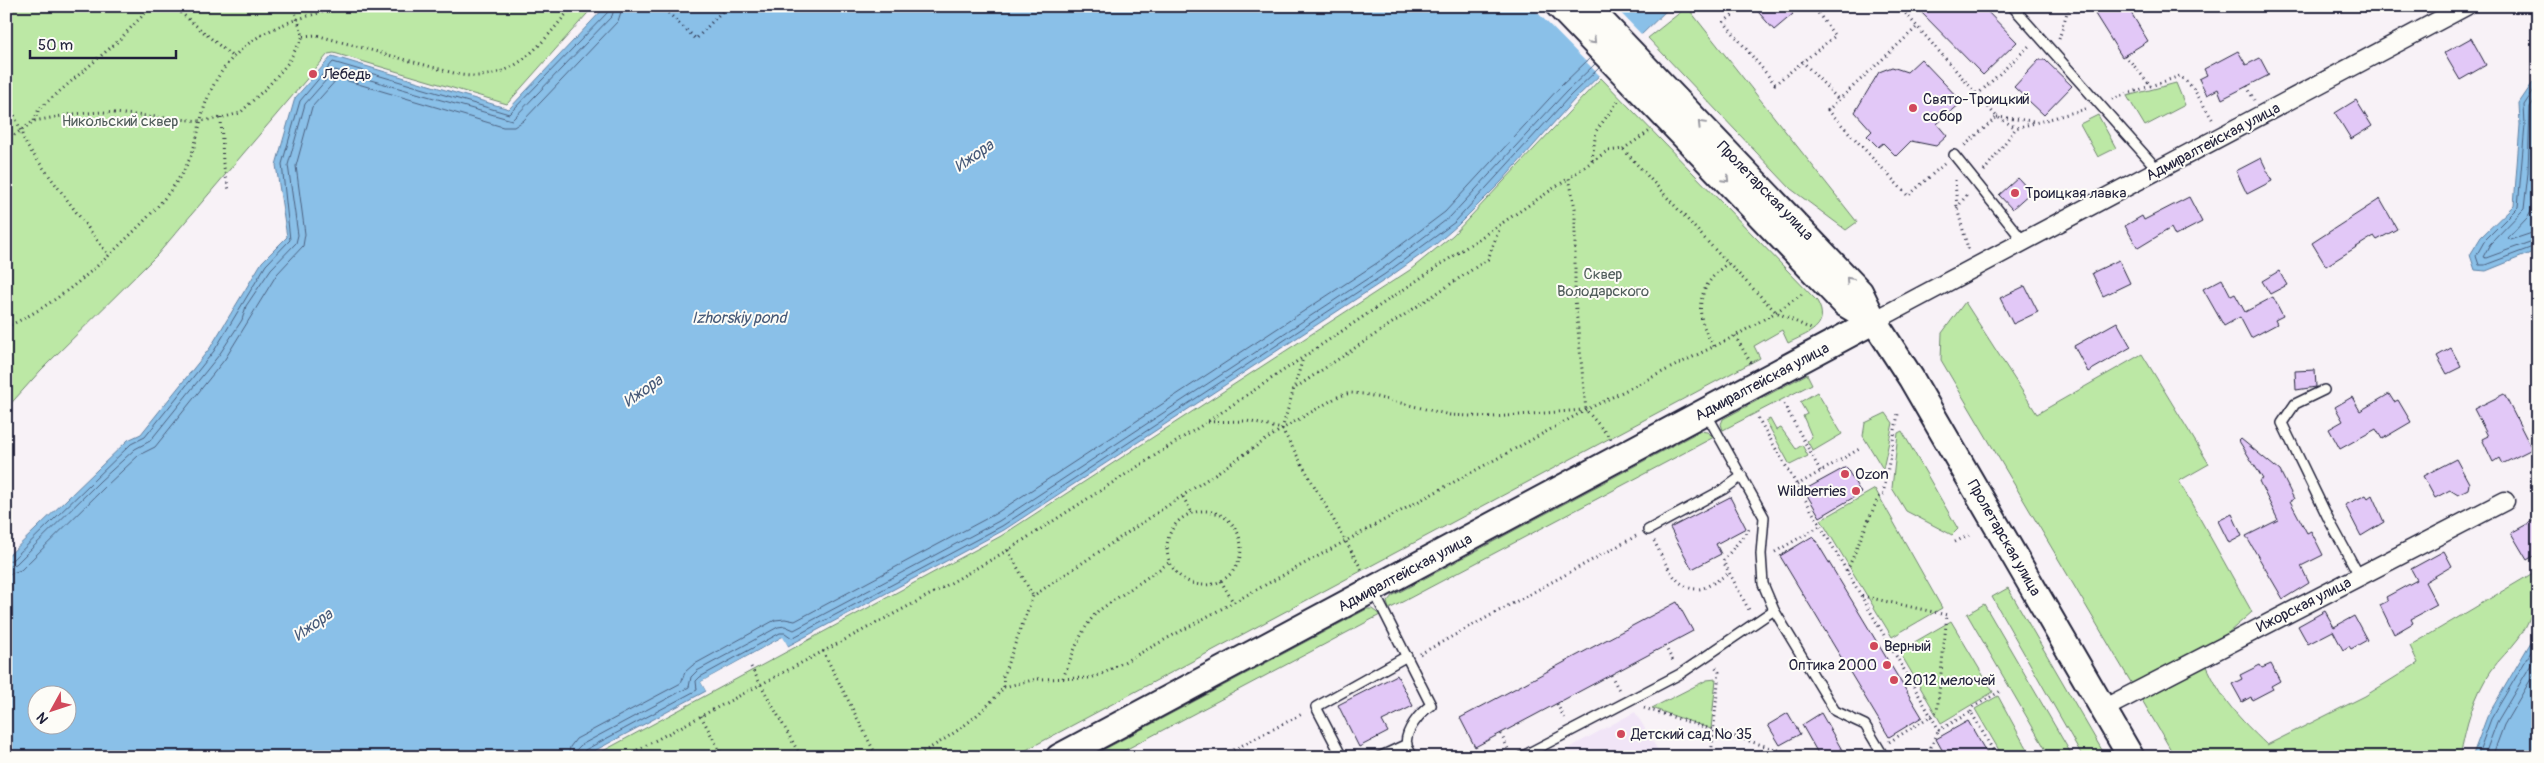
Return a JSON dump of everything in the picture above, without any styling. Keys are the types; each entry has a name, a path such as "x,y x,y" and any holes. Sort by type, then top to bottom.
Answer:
{"main road":[{"path":"1558,6 1634,81"},
{"path":"1587,6 1634,81"},
{"name":"Пролетарская улица","path":"1634,81 1845,304 1874,321 1916,386 2131,757"},
{"name":"Адмиралтейская улица","path":"1059,757 1369,582 1706,412 1874,321"}],"street":[{"name":"Адмиралтейская улица","path":"1874,321 1974,270 2466,6"},
{"name":"Ижорская улица","path":"2103,709 2505,501"}],"lane":[{"path":"2012,6 2159,171"},
{"path":"1954,155 2024,242"},
{"path":"2324,390 2295,404 2282,423 2320,503 2360,577"},
{"path":"1706,412 1764,517 1763,584 1774,610 1835,711 1865,725 1881,753"},
{"path":"1648,530 1724,490 1742,476"},
{"path":"1369,582 1431,705 1422,711 1408,734 1407,744 1413,757"},
{"path":"1521,757 1680,674 1774,610"},
{"path":"1342,757 1316,707 1407,656"},
{"path":"1380,757 1407,744"}],"path":[{"path":"34,121 39,109 116,43 152,6"},
{"path":"173,6 234,58"},
{"path":"6,141 34,121 73,114 103,112 201,121 240,113 270,84 288,63 303,36 293,6"},
{"path":"6,326 26,318 56,300 86,278 171,190 185,170 197,142 206,101 219,75 234,58 259,36 276,26 297,18 350,6"},
{"path":"303,36 316,35 460,75 480,77 506,71 525,60 573,6"},
{"path":"661,6 696,39 726,6"},
{"path":"1744,6 1724,22 1775,84 1835,36 1813,6"},
{"path":"1899,6 1916,28 1997,116 2016,128"},
{"path":"2055,54 2069,6"},
{"path":"1916,28 1828,110 1908,196 1997,116 2035,121"},
{"path":"1977,95 2039,36"},
{"path":"2125,55 2150,86"},
{"path":"1802,61 1839,100"},
{"path":"1956,208 2016,128 2035,121 2096,106 2098,103 2180,76 2193,88 2209,113 2221,138"},
{"path":"1592,160 1596,131 1634,81"},
{"path":"6,103 15,115 19,131 28,146 109,256"},
{"path":"221,118 223,163 229,190"},
{"path":"624,757 1008,550 1303,358 1500,226 1592,160 1608,151 1623,149 1655,128"},
{"path":"1623,149 1776,312 1818,333"},
{"path":"1954,155 1956,208 1974,270"},
{"path":"1569,178 1575,208 1575,299 1586,410 1614,442"},
{"path":"1292,390 1488,259 1500,226"},
{"path":"1714,346 1705,333 1700,317 1701,301 1706,286 1715,273 1728,263"},
{"path":"914,757 965,726 993,701 1004,687 1037,680 1090,678 1102,674 1586,410 1735,336 1776,312 1809,289"},
{"path":"1735,336 1751,364"},
{"path":"1303,358 1282,429 1369,582"},
{"path":"1004,687 1003,676 1033,596 1282,429 1339,396 1351,393 1364,394 1450,415 1493,417 1586,410"},
{"path":"1784,404 1821,472"},
{"path":"1884,489 1898,414"},
{"path":"1758,418 1939,730"},
{"path":"1207,422 1247,421 1282,429"},
{"path":"1797,486 1861,448"},
{"path":"1856,479 1873,470"},
{"path":"1847,571 1878,498 1886,493"},
{"path":"1183,497 1192,513"},
{"path":"1204,511 1216,513 1227,519 1236,528 1241,552 1238,564 1231,574 1221,581 1209,584 1191,582 1177,572 1170,562 1168,550 1171,533 1182,519 1192,513 1204,511"},
{"path":"1756,622 1723,561 1762,513"},
{"path":"1762,560 1820,526"},
{"path":"1407,656 1416,656 1648,530 1672,574 1688,588 1699,589 1730,573"},
{"path":"1954,542 1968,534"},
{"path":"1008,550 1033,596"},
{"path":"1063,678 1081,633 1088,621 1098,611 1170,562"},
{"path":"1221,581 1233,602"},
{"path":"1861,596 1947,615 1937,712 1881,753"},
{"path":"823,651 877,757"},
{"path":"1708,655 1719,672 1711,757"},
{"path":"751,667 801,757"},
{"path":"1932,757 1931,748 1939,730 1970,712 1973,707 2001,690"},
{"path":"1625,702 1714,732 1797,756"},
{"path":"1220,757 1316,707"},
{"path":"1970,712 1997,757"},
{"path":"701,716 722,757"},
{"path":"1501,734 1512,757"}],"shaded area":[{"name":"Детский сад № 35","path":"1635,712 1662,757 1552,757"}],"green space":[{"name":"Никольский сквер","path":"6,6 594,6 507,104 334,53 328,54 157,255 41,370 6,409"},
{"path":"1687,7 1857,222 1846,230 1791,189 1648,38"},
{"name":"Сквер Володарского","path":"1601,78 1817,301 1821,310 1821,317 1815,328 1788,343 1782,330 1754,346 1760,358 1013,757 592,757 1001,536 1410,270 1453,235"},
{"path":"2176,83 2185,105 2145,126 2127,96"},
{"path":"2098,115 2116,148 2098,157 2080,124"},
{"path":"1965,302 2037,414 2142,354 2209,464 2179,481 2252,612 2220,640 2132,684 1941,360 1942,333"},
{"path":"1807,374 1812,384 1723,430 1721,424 1723,419"},
{"path":"1817,392 1842,434 1813,451 1807,441 1812,437 1803,416 1807,414 1800,402"},
{"path":"1886,413 1893,423 1883,469 1863,436 1865,423"},
{"path":"1770,419 1776,430 1781,428 1796,449 1802,445 1808,456 1790,465 1766,421"},
{"path":"1700,431 1707,432 1714,437 1389,609 1387,602 1392,596"},
{"path":"1902,431 1958,529 1952,535 1906,511 1892,488 1898,433"},
{"path":"1875,489 1942,608 1892,637 1821,520"},
{"path":"2538,570 2536,597 2531,614 2518,639 2497,662 2479,691 2468,723 2460,757 2175,757 2142,700 2148,694 2206,664 2225,699 2247,726 2267,745 2365,696 2418,663 2410,646"},
{"path":"2008,588 2106,757 2083,757 1992,597"},
{"path":"1984,604 2073,757 2050,757 1967,614"},
{"path":"1367,609 1372,609 1380,615 1112,757 1090,757"},
{"path":"1951,621 1993,692 1941,723 1899,651"},
{"path":"1716,679 1711,729 1652,708 1707,680"},
{"path":"1998,696 2031,757 2003,757 1975,709"}],"water":[{"name":"Izhorskiy pond","path":"606,6 1671,6 1574,100 1501,182 1458,225 1436,244 1388,278 1004,530 788,646 782,637 701,682 706,691 583,757 6,757 6,558 128,440 141,434 210,348 262,262 287,237 276,165 295,98 332,56 509,109"},
{"path":"2538,75 2538,250 2486,271 2475,270 2470,255 2481,237 2514,205 2520,125 2519,103"},
{"path":"2538,630 2538,757 2472,757 2487,717"}],"pier":[{"path":"1531,6 1614,6 1643,36 1601,77"},
{"path":"783,637 788,646 786,647 782,640 704,683 708,690 706,691 701,682"}],"building":[{"path":"1753,6 1786,6 1793,14 1774,30"},
{"path":"1915,6 1982,6 2017,42 1983,75"},
{"path":"2090,6 2127,6 2148,41 2122,57"},
{"path":"2471,38 2486,65 2460,80 2444,53"},
{"path":"2238,51 2246,65 2260,58 2269,75 2222,99 2218,89 2207,95 2199,79 2207,75 2204,69"},
{"name":"Свято-Троицкий собор","path":"1921,59 1962,102 1937,124 1947,136 1936,146 1911,141 1896,156 1883,143 1878,147 1867,136 1872,131 1855,112 1879,72 1892,67 1907,72"},
{"path":"2039,60 2045,60 2072,86 2044,115 2014,87"},
{"path":"2356,100 2372,126 2351,139 2335,113"},
{"path":"2261,158 2272,181 2247,194 2236,171"},
{"name":"Троицкая лавка","path":"2018,178 2031,192 2012,209 1999,195"},
{"path":"2189,197 2202,222 2175,236 2171,228 2138,248 2125,226 2142,216 2144,220"},
{"path":"2380,199 2397,229 2377,240 2374,236 2326,266 2312,243"},
{"path":"2119,260 2130,283 2103,296 2092,273"},
{"path":"2279,271 2287,285 2270,294 2262,281"},
{"path":"2222,279 2231,296 2235,294 2245,312 2273,297 2283,316 2275,320 2277,324 2251,338 2240,317 2224,326 2203,289"},
{"path":"2025,286 2038,312 2013,324 2000,298"},
{"path":"2117,322 2131,347 2088,372 2074,346"},
{"path":"2451,348 2461,367 2447,374 2437,356"},
{"path":"2315,370 2316,387 2296,390 2295,371"},
{"path":"2389,394 2394,402 2398,400 2411,422 2382,439 2376,429 2340,449 2329,429 2343,421 2335,407 2352,397 2360,411"},
{"path":"2504,394 2532,449 2502,464 2499,458 2493,462 2482,439 2488,436 2474,409"},
{"path":"2241,439 2280,471 2294,499 2290,501 2307,533 2311,531 2323,555 2301,566 2309,583 2283,599 2246,536 2278,520 2259,481 2263,479 2239,441"},
{"path":"2456,459 2469,483 2468,490 2458,495 2450,490 2435,498 2423,476"},
{"path":"1846,467 1861,493 1820,517 1804,490"},
{"path":"2366,495 2368,498 2372,495 2384,522 2361,536 2345,505"},
{"path":"1730,497 1746,528 1716,544 1721,554 1692,569 1670,528"},
{"path":"2232,514 2242,536 2229,543 2218,521"},
{"path":"2538,518 2538,553 2527,560 2511,533"},
{"path":"1813,536 1922,717 1889,737 1780,556"},
{"path":"2444,551 2452,566 2425,582 2437,605 2411,619 2413,623 2394,634 2380,605 2388,601 2386,597 2417,580 2411,569"},
{"path":"1677,602 1693,631 1475,747 1460,718"},
{"path":"2325,611 2334,627 2354,616 2367,640 2351,649 2349,646 2343,650 2333,631 2308,644 2298,626"},
{"path":"2271,664 2280,681 2271,686 2273,689 2252,700 2251,697 2242,702 2232,684 2242,679 2240,675 2260,665 2262,668"},
{"path":"1397,675 1413,706 1382,721 1388,732 1359,747 1338,705"},
{"path":"1788,713 1800,734 1780,745 1768,725"},
{"path":"1821,713 1846,757 1820,757 1802,725"},
{"path":"1968,721 1989,757 1946,757 1936,739"}],"place":[{"name":"Лебедь","path":"313,74"},
{"name":"Свято-Троицкий собор","path":"1913,108"},
{"name":"Троицкая лавка","path":"2015,193"},
{"name":"Ozon","path":"1845,474"},
{"name":"Wildberries","path":"1856,491"},
{"name":"Верный","path":"1874,646"},
{"name":"Оптика 2000","path":"1887,665"},
{"name":"2012 мелочей","path":"1894,680"},
{"name":"Детский сад № 35","path":"1621,734"}],"water label":[{"name":"Ижора","path":"974,156"},
{"name":"Ижора","path":"643,391"},
{"name":"Ижора","path":"313,625"}]}
